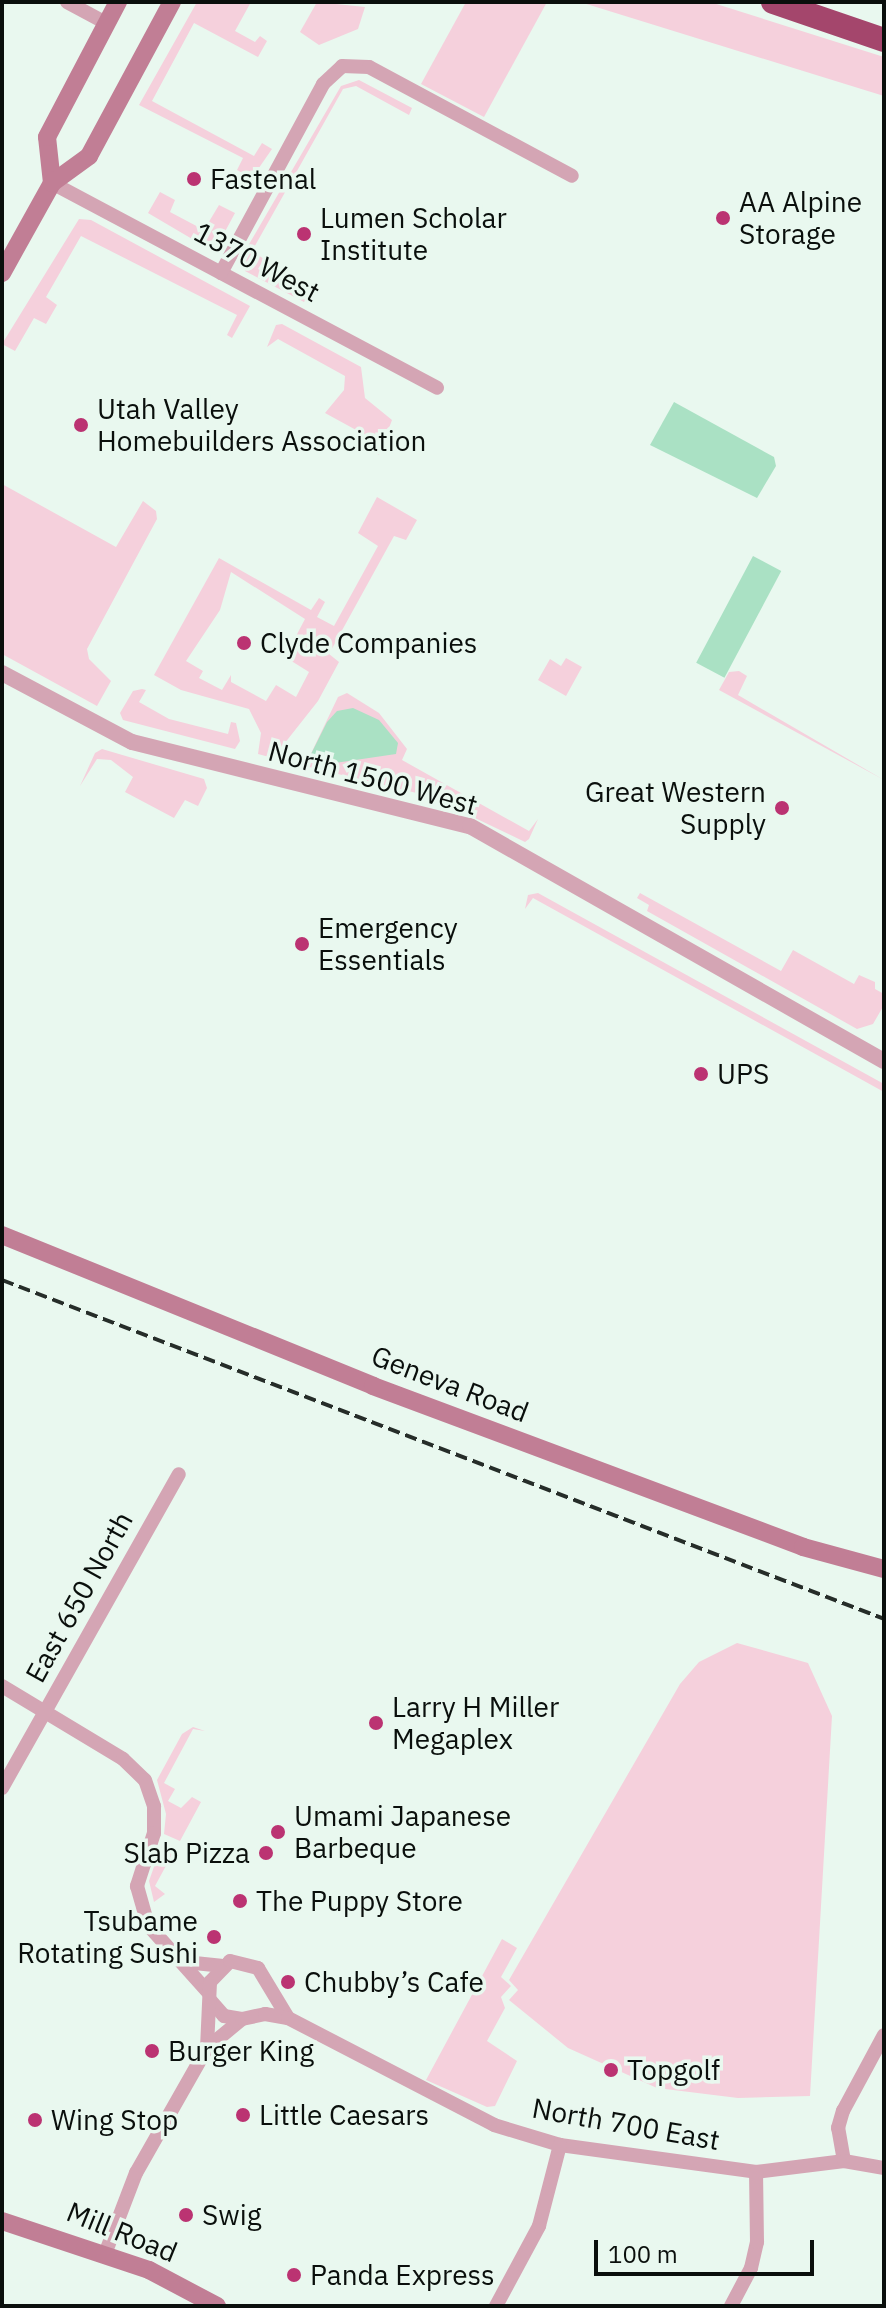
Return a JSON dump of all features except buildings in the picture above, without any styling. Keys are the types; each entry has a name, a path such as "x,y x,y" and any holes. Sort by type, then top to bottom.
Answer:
{"highway":[{"path":"773,2 884,40"}],"main road":[{"path":"52,183 47,137 118,2"},
{"path":"2,273 52,183 89,156 172,2"},
{"name":"Geneva Road","path":"2,1235 403,1397 803,1547 884,1569"},
{"name":"Mill Road","path":"2,2221 149,2270 217,2306"}],"street":[{"path":"67,2 106,23"},
{"path":"221,273 323,84 342,66 369,67 572,176"},
{"name":"1370 West","path":"52,183 437,388"},
{"name":"North 1500 West","path":"2,673 132,742 470,826 883,1058"},
{"name":"East 650 North","path":"2,1788 179,1474"},
{"path":"2,1686 123,1759 145,1780 154,1806 154,1833 137,1886 148,1925 185,1962 224,2016 288,2018 264,1976 250,1963 221,1966 185,1962"},
{"path":"207,2048 210,1996 221,1966"},
{"path":"105,2254 136,2173 207,2048 246,2018 267,1995 264,1976"},
{"name":"North 700 East","path":"288,2018 494,2125 560,2145 756,2172 844,2161 884,2168"},
{"path":"844,2161 838,2128 843,2111 884,2035"},
{"path":"496,2306 539,2226 560,2145"},
{"path":"731,2306 751,2268 757,2242 756,2172"}],"shaded area":[{"path":"197,2 251,2 235,31 255,42 260,36 267,41 258,57 194,23 152,101 254,156 262,143 272,149 252,178 237,170 243,158 139,105"},
{"path":"317,2 365,7 358,29 319,45 300,32"},
{"path":"466,2 547,2 484,117 421,84"},
{"path":"580,2 710,2 884,57 884,96"},
{"path":"359,80 412,108 409,115 356,86 343,89 252,251 264,259 258,269 308,296 304,302 245,271 241,258 341,86"},
{"path":"160,192 175,200 170,212 204,230 219,205 235,213 221,239 212,248 204,246 148,213"},
{"path":"79,219 91,220 250,306 232,338 227,335 237,315 81,236 46,297 57,305 46,324 34,318 15,351 2,344"},
{"path":"282,324 361,367 365,398 392,420 379,455 373,452 378,442 325,413 344,390 345,376 278,339 267,347 276,325"},
{"path":"674,402 774,457 776,466 757,498 650,445"},
{"path":"2,484 116,547 143,501 156,511 157,519 87,649 89,659 111,681 97,706 2,654"},
{"path":"377,497 417,520 406,540 394,536 329,654 339,662 318,701 273,758 258,754 261,733 249,709 181,690 154,675 219,558 311,610 319,598 325,602 317,617 334,626 378,546 358,533","holes":["231,572 305,619 285,657 309,672 296,697 276,685 266,701 231,682 231,675 222,690 199,678 203,671 186,661 220,610"]},
{"path":"753,556 781,571 724,678 696,663"},
{"path":"566,658 582,667 566,696 538,680 550,659 561,666"},
{"path":"739,671 747,676 738,695 884,780 719,690 729,672"},
{"path":"146,690 139,702 169,719 228,734 231,722 236,723 240,741 235,749 123,720 120,713 133,691"},
{"path":"347,693 379,713 407,749 402,760 529,831 538,819 529,839 525,842 429,796 305,766 338,697"},
{"path":"353,708 379,720 398,743 396,754 335,763 310,756 327,722 337,711"},
{"path":"102,749 204,779 207,788 198,806 185,800 174,818 125,792 133,777 111,760 97,759 80,786 95,753"},
{"path":"538,893 884,1084 884,1092 533,898 525,909 528,895"},
{"path":"640,893 781,971 793,950 854,984 859,975 875,982 875,989 884,994 884,1005 873,1024 857,1029 647,911 649,905 637,898"},
{"name":"Topgolf","path":"737,1643 808,1663 832,1716 810,2096 738,2098 657,2088 568,2048 509,2000 518,1990 509,1980 680,1684 699,1662"},
{"path":"193,1727 205,1731 193,1729 164,1783 175,1789 168,1801 181,1808 192,1797 201,1802 180,1841 164,1834 166,1814 157,1780 182,1734"},
{"path":"162,1844 174,1851 155,1886 165,1894 154,1902 149,1881"},
{"path":"502,1939 517,1948 501,1977 511,1986 501,1997 505,2008 487,2041 517,2061 495,2106 487,2107 426,2080"}],"railway":[{"path":"2,1280 884,1619"}],"place":[{"name":"Fastenal","path":"194,179"},
{"name":"AA Alpine Storage","path":"723,218"},
{"name":"Lumen Scholar Institute","path":"304,234"},
{"name":"Utah Valley Homebuilders Association","path":"81,425"},
{"name":"Clyde Companies","path":"244,643"},
{"name":"Great Western Supply","path":"782,808"},
{"name":"Emergency Essentials","path":"302,944"},
{"name":"UPS","path":"701,1074"},
{"name":"Larry H Miller Megaplex","path":"376,1723"},
{"name":"Umami Japanese Barbeque","path":"278,1832"},
{"name":"Slab Pizza","path":"266,1853"},
{"name":"The Puppy Store","path":"240,1901"},
{"name":"Tsubame Rotating Sushi","path":"214,1937"},
{"name":"Chubby’s Cafe","path":"288,1982"},
{"name":"Burger King","path":"152,2051"},
{"name":"Topgolf","path":"611,2070"},
{"name":"Little Caesars","path":"243,2115"},
{"name":"Wing Stop","path":"35,2120"},
{"name":"Swig","path":"186,2215"},
{"name":"Panda Express","path":"294,2275"}]}
